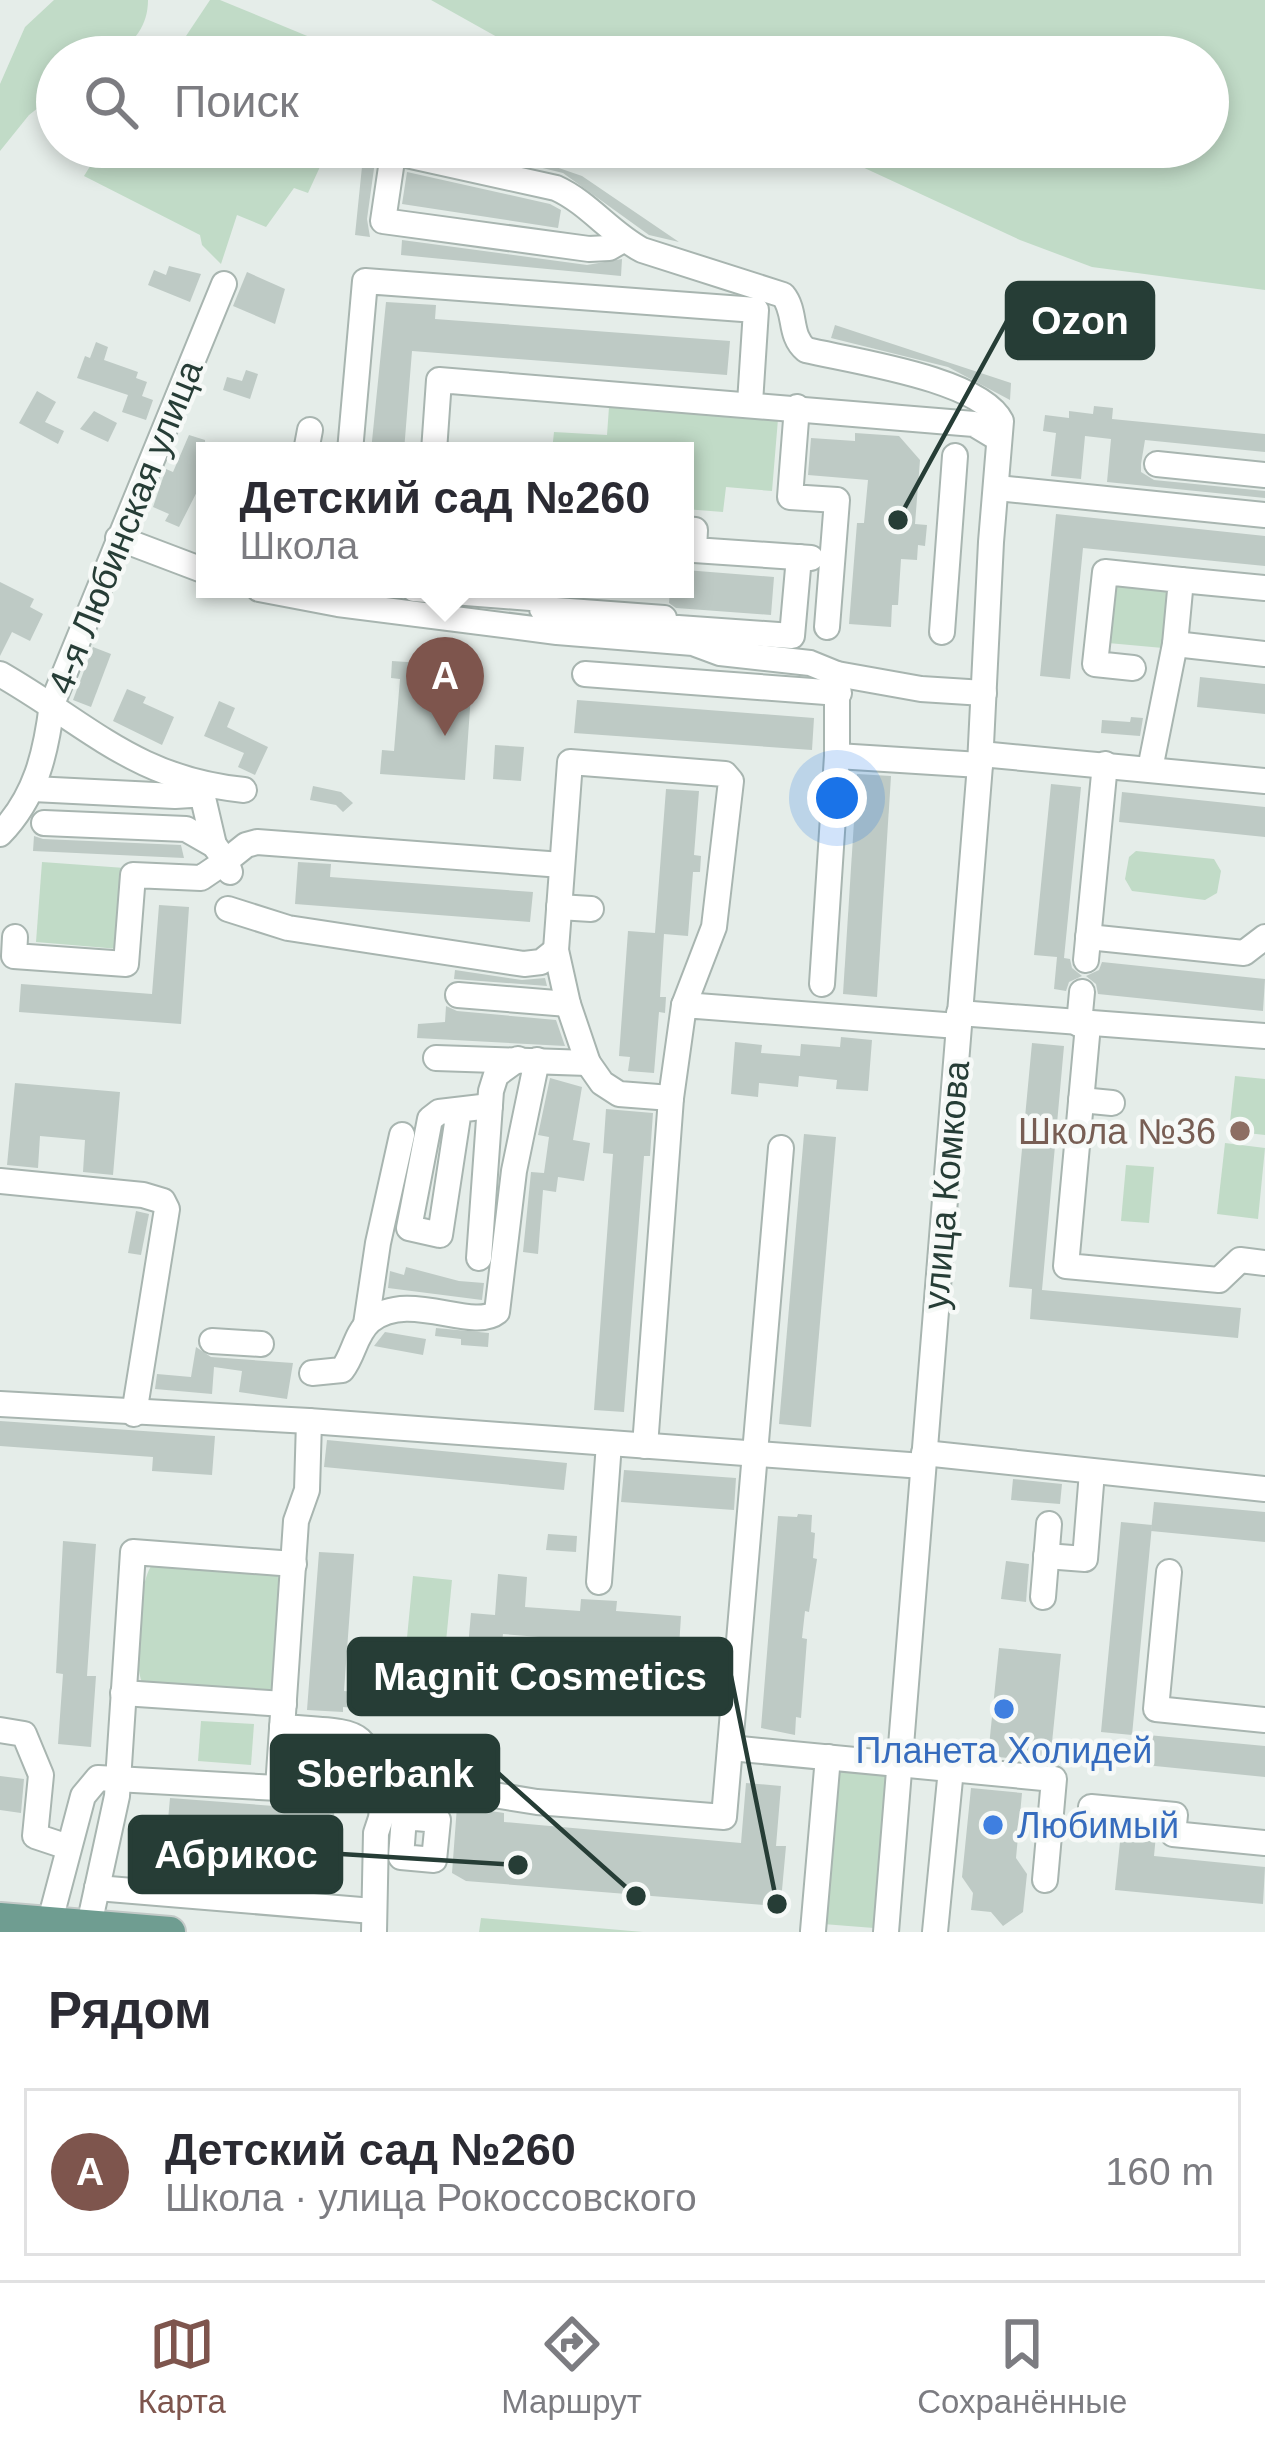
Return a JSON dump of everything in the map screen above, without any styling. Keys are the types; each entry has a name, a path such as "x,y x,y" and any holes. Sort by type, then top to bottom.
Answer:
{"main road":[{"path":"0,1918 48,1926 170,1932"}],"street":[{"path":"391,168 383,221 589,250 609,248 623,240"},
{"path":"435,442 439,380 974,424 999,439 997,412 970,391 806,350 794,335 789,302 783,295 682,265 623,240 571,194 473,168"},
{"path":"351,442 365,281 756,310 750,403"},
{"name":"4-я Любинская улица","path":"0,834 33,788 51,729 52,704 224,284"},
{"path":"797,406 790,497 837,500 827,627"},
{"name":"улица Комкова","path":"886,1930 980,760 999,439"},
{"path":"942,632 955,456"},
{"path":"1157,464 1265,476"},
{"path":"998,488 1265,515"},
{"path":"118,538 196,568"},
{"path":"949,539 991,542"},
{"path":"694,550 832,560"},
{"path":"543,598 542,609 664,618 664,626 793,636 799,557"},
{"path":"1133,668 1095,664 1105,572 1265,588"},
{"path":"1150,769 1181,580"},
{"path":"345,598 556,632 693,643 720,653 810,664 838,684"},
{"path":"1174,644 1265,654"},
{"path":"0,674 116,750 200,785 244,790"},
{"path":"585,674 983,693"},
{"path":"822,985 838,684"},
{"path":"837,756 1105,764 1265,781"},
{"path":"645,1446 671,1098 684,1005 714,927 731,781 725,774 561,761 562,865 556,950 568,1004 588,1064 602,1083 619,1094 671,1098"},
{"path":"1105,764 1087,948 1244,953 1265,937"},
{"path":"33,788 175,796 191,795 200,785"},
{"path":"200,785 224,860"},
{"path":"44,823 186,830 224,860"},
{"path":"15,937 14,956 126,964 133,875 192,880 257,842 562,865"},
{"path":"559,907 591,909"},
{"path":"228,909 288,928 524,964 541,962 556,950"},
{"path":"1082,992 1081,1100 1066,1266 1219,1280 1240,1261 1265,1263"},
{"path":"458,995 568,1004"},
{"path":"684,1005 1265,1036"},
{"path":"436,1058 588,1064"},
{"path":"478,1258 496,1075 528,1059"},
{"path":"366,1324 389,1311 413,1309 483,1319 497,1312 528,1059"},
{"path":"1081,1100 1112,1102"},
{"path":"459,1110 490,1106"},
{"path":"312,1373 342,1370 366,1324 402,1135"},
{"path":"379,1824 401,1799 457,1789 537,1802 724,1817 781,1148"},
{"path":"0,1181 163,1201 167,1209 134,1414"},
{"path":"212,1341 261,1344"},
{"path":"0,1404 309,1420 755,1454 924,1460 1265,1489"},
{"path":"48,1926 82,1796 98,1778 278,1788 296,1521 307,1490 309,1420"},
{"path":"599,1582 609,1444"},
{"path":"1046,1556 1085,1559 1092,1472"},
{"path":"1043,1597 1049,1524"},
{"path":"89,1925 117,1796 133,1552 294,1564"},
{"path":"1169,1571 1156,1709 1265,1720"},
{"path":"97,1888 373,1921 379,1824 368,1745 356,1735 283,1716 123,1693"},
{"path":"0,1730 24,1734 41,1775 34,1836 68,1847"},
{"path":"730,1748 1054,1779 1045,1880"},
{"path":"813,1931 828,1757"},
{"path":"886,1930 930,1932 950,1769"},
{"path":"1090,1807 1175,1815 1173,1834 1265,1843"},
{"path":"379,1824 403,1835"}],"green space":[{"path":"54,0 148,0 135,36 36,36 36,110 0,151 0,84 25,27"},
{"path":"210,0 220,0 307,36 186,36"},
{"path":"431,0 1265,0 1265,290 1092,267 1020,240 864,168 1229,168 1229,36 495,36"},
{"path":"89,168 319,168 308,193 294,188 266,227 237,215 221,264 202,245 200,235 84,176"},
{"path":"609,407 778,419 772,491 726,487 723,512 694,510 694,442 553,442 554,432 607,435"},
{"path":"1115,580 1169,586 1163,648 1108,643"},
{"path":"1136,851 1214,859 1221,871 1217,893 1205,900 1132,891 1125,879 1129,857"},
{"path":"42,862 125,868 119,949 36,942"},
{"path":"1235,1076 1265,1079 1265,1135 1229,1131"},
{"path":"1225,1143 1265,1148 1258,1219 1217,1214"},
{"path":"1126,1165 1154,1167 1149,1223 1121,1221"},
{"path":"152,1565 276,1574 282,1583 268,1693 143,1684 138,1624"},
{"path":"413,1576 452,1580 445,1652 406,1648"},
{"path":"201,1721 254,1724 251,1765 198,1761"},
{"path":"837,1771 887,1775 874,1928 823,1924"},
{"path":"481,1918 643,1932 479,1932"}],"building":[{"path":"362,168 374,168 367,219 370,237 355,235"},
{"path":"543,168 582,176 679,242 649,235 563,173"},
{"path":"407,172 550,204 561,210 558,228 402,204"},
{"path":"402,240 587,265 622,259 621,276 401,255"},
{"path":"169,266 201,274 190,302 148,285 154,270 166,275"},
{"path":"247,272 285,289 275,324 233,306"},
{"path":"386,302 436,305 435,319 730,341 727,375 412,351 405,442 372,442"},
{"path":"835,325 1011,383 1010,400 948,367 831,338"},
{"path":"96,342 108,347 104,360 138,372 136,378 147,382 142,396 153,400 146,420 122,412 128,395 77,378"},
{"path":"246,370 258,374 250,399 223,390 227,377 242,381"},
{"path":"37,391 56,402 45,422 64,431 58,444 19,423"},
{"path":"1094,406 1113,408 1112,419 1265,434 1265,452 1145,440 1141,472 1154,480 1265,491 1265,498 1107,482 1111,439 1085,436 1081,479 1051,476 1056,433 1043,431 1045,415 1093,414"},
{"path":"94,411 117,423 108,442 80,429"},
{"path":"855,433 899,436 920,460 915,524 927,525 925,546 918,545 917,560 901,559 898,605 892,605 891,627 849,624 857,523 864,523 868,480 808,475 811,438 855,441"},
{"path":"189,435 205,440 196,442 196,494 179,527 165,521 169,514 153,507 166,469 173,472"},
{"path":"1056,514 1265,536 1265,566 1083,548 1070,679 1040,676"},
{"path":"694,571 774,577 771,615 676,608 669,598 694,598"},
{"path":"0,582 34,599 30,607 43,614 30,641 12,632 0,656"},
{"path":"93,647 111,654 91,707 73,700"},
{"path":"392,661 422,663 419,704 445,706 445,692 471,694 465,780 380,774 382,750 394,751 400,679 391,678"},
{"path":"1200,677 1265,684 1265,714 1197,707"},
{"path":"127,689 146,697 143,703 174,717 162,745 113,721"},
{"path":"577,700 814,718 812,750 574,733"},
{"path":"219,701 235,708 227,727 268,747 255,775 238,767 244,753 204,736"},
{"path":"1131,717 1143,718 1140,736 1101,733 1102,720 1130,722"},
{"path":"495,745 524,747 521,781 493,779"},
{"path":"857,774 891,776 877,997 843,994"},
{"path":"1051,784 1081,787 1064,958 1082,976 1069,982 1066,991 1054,989 1057,957 1034,955"},
{"path":"313,786 341,792 353,803 343,812 336,805 310,800"},
{"path":"666,789 699,791 694,855 701,856 700,872 693,872 688,936 664,934 660,997 666,997 665,1013 659,1012 654,1073 628,1071 630,1057 619,1056 628,931 655,933"},
{"path":"1122,792 1265,807 1265,837 1119,822"},
{"path":"34,836 181,845 184,858 33,851"},
{"path":"298,862 331,864 330,877 533,892 530,922 295,904"},
{"path":"159,905 189,907 181,1024 19,1012 21,984 152,994"},
{"path":"1102,962 1265,979 1263,1011 1098,994 1096,984 1086,976 1099,970"},
{"path":"455,970 522,980 545,978 547,986 454,979"},
{"path":"446,1006 556,1020 565,1046 417,1038 418,1024 445,1022"},
{"path":"841,1037 872,1040 868,1091 836,1089 837,1080 799,1076 798,1087 759,1083 758,1097 731,1094 735,1042 762,1045 761,1053 800,1056 801,1044 840,1047"},
{"path":"1032,1043 1064,1046 1042,1290 1241,1308 1238,1338 1030,1319 1032,1289 1009,1287"},
{"path":"550,1078 582,1087 573,1140 590,1143 584,1181 558,1177 556,1192 543,1190 538,1254 523,1252 531,1172 544,1173 549,1137 538,1135"},
{"path":"15,1083 120,1092 113,1175 83,1172 85,1140 40,1136 38,1168 7,1165"},
{"path":"606,1109 653,1113 650,1156 644,1156 624,1412 594,1410 613,1154 603,1153"},
{"path":"804,1134 836,1137 811,1427 779,1424"},
{"path":"136,1211 149,1214 141,1255 128,1253"},
{"path":"406,1267 484,1283 482,1300 388,1288 390,1271 404,1275"},
{"path":"436,1328 489,1333 488,1347 435,1336"},
{"path":"385,1332 426,1339 423,1355 374,1346"},
{"path":"196,1347 211,1357 293,1363 287,1399 239,1392 242,1371 214,1367 212,1394 155,1389 157,1374 191,1377"},
{"path":"0,1421 215,1436 212,1475 152,1471 153,1457 0,1446"},
{"path":"327,1440 567,1463 564,1490 324,1467"},
{"path":"624,1470 736,1478 734,1510 621,1502"},
{"path":"1013,1479 1062,1484 1060,1504 1011,1500"},
{"path":"1154,1502 1265,1512 1265,1542 1151,1531"},
{"path":"812,1515 813,1558 817,1559 809,1612 805,1611 801,1718 796,1717 795,1735 761,1728 778,1516"},
{"path":"1121,1522 1152,1525 1132,1735 1101,1732"},
{"path":"548,1534 577,1536 576,1552 546,1550"},
{"path":"63,1541 96,1544 87,1676 96,1676 91,1747 58,1744 63,1674 56,1673"},
{"path":"319,1552 354,1554 344,1691 389,1695 391,1662 404,1663 401,1696 408,1696 406,1712 343,1707 343,1712 307,1710"},
{"path":"1006,1561 1029,1564 1026,1602 1001,1599"},
{"path":"498,1574 527,1577 525,1607 580,1611 581,1599 617,1601 616,1611 681,1616 679,1647 588,1641 586,1666 623,1669 621,1696 565,1692 564,1707 531,1704 539,1637 503,1634 501,1650 468,1647 471,1613 495,1615"},
{"path":"999,1648 1061,1654 1050,1762 988,1756"},
{"path":"1137,1734 1265,1746 1265,1777 1135,1764"},
{"path":"306,1745 339,1749 332,1843 167,1831 170,1798 301,1808"},
{"path":"0,1776 24,1779 21,1813 0,1810"},
{"path":"746,1783 781,1786 776,1846 786,1846 782,1890 775,1906 466,1881 452,1873 457,1806 504,1813 504,1822 741,1843"},
{"name":"Любимый","path":"971,1788 1022,1793 1016,1858 1027,1874 1023,1912 1003,1926 991,1912 971,1910 973,1893 962,1877"},
{"path":"1121,1832 1156,1835 1154,1856 1265,1867 1263,1904 1115,1890"}],"place":[{"name":"Ozon","path":"898,520"},
{"name":"Детский сад №260","path":"445,736"},
{"name":"Школа №36","path":"1240,1131"},
{"name":"Планета Холидей","path":"1004,1709"},
{"name":"Любимый","path":"993,1825"},
{"name":"Абрикос","path":"518,1865"},
{"name":"Sberbank","path":"636,1896"},
{"name":"Magnit Cosmetics","path":"777,1904"}]}
